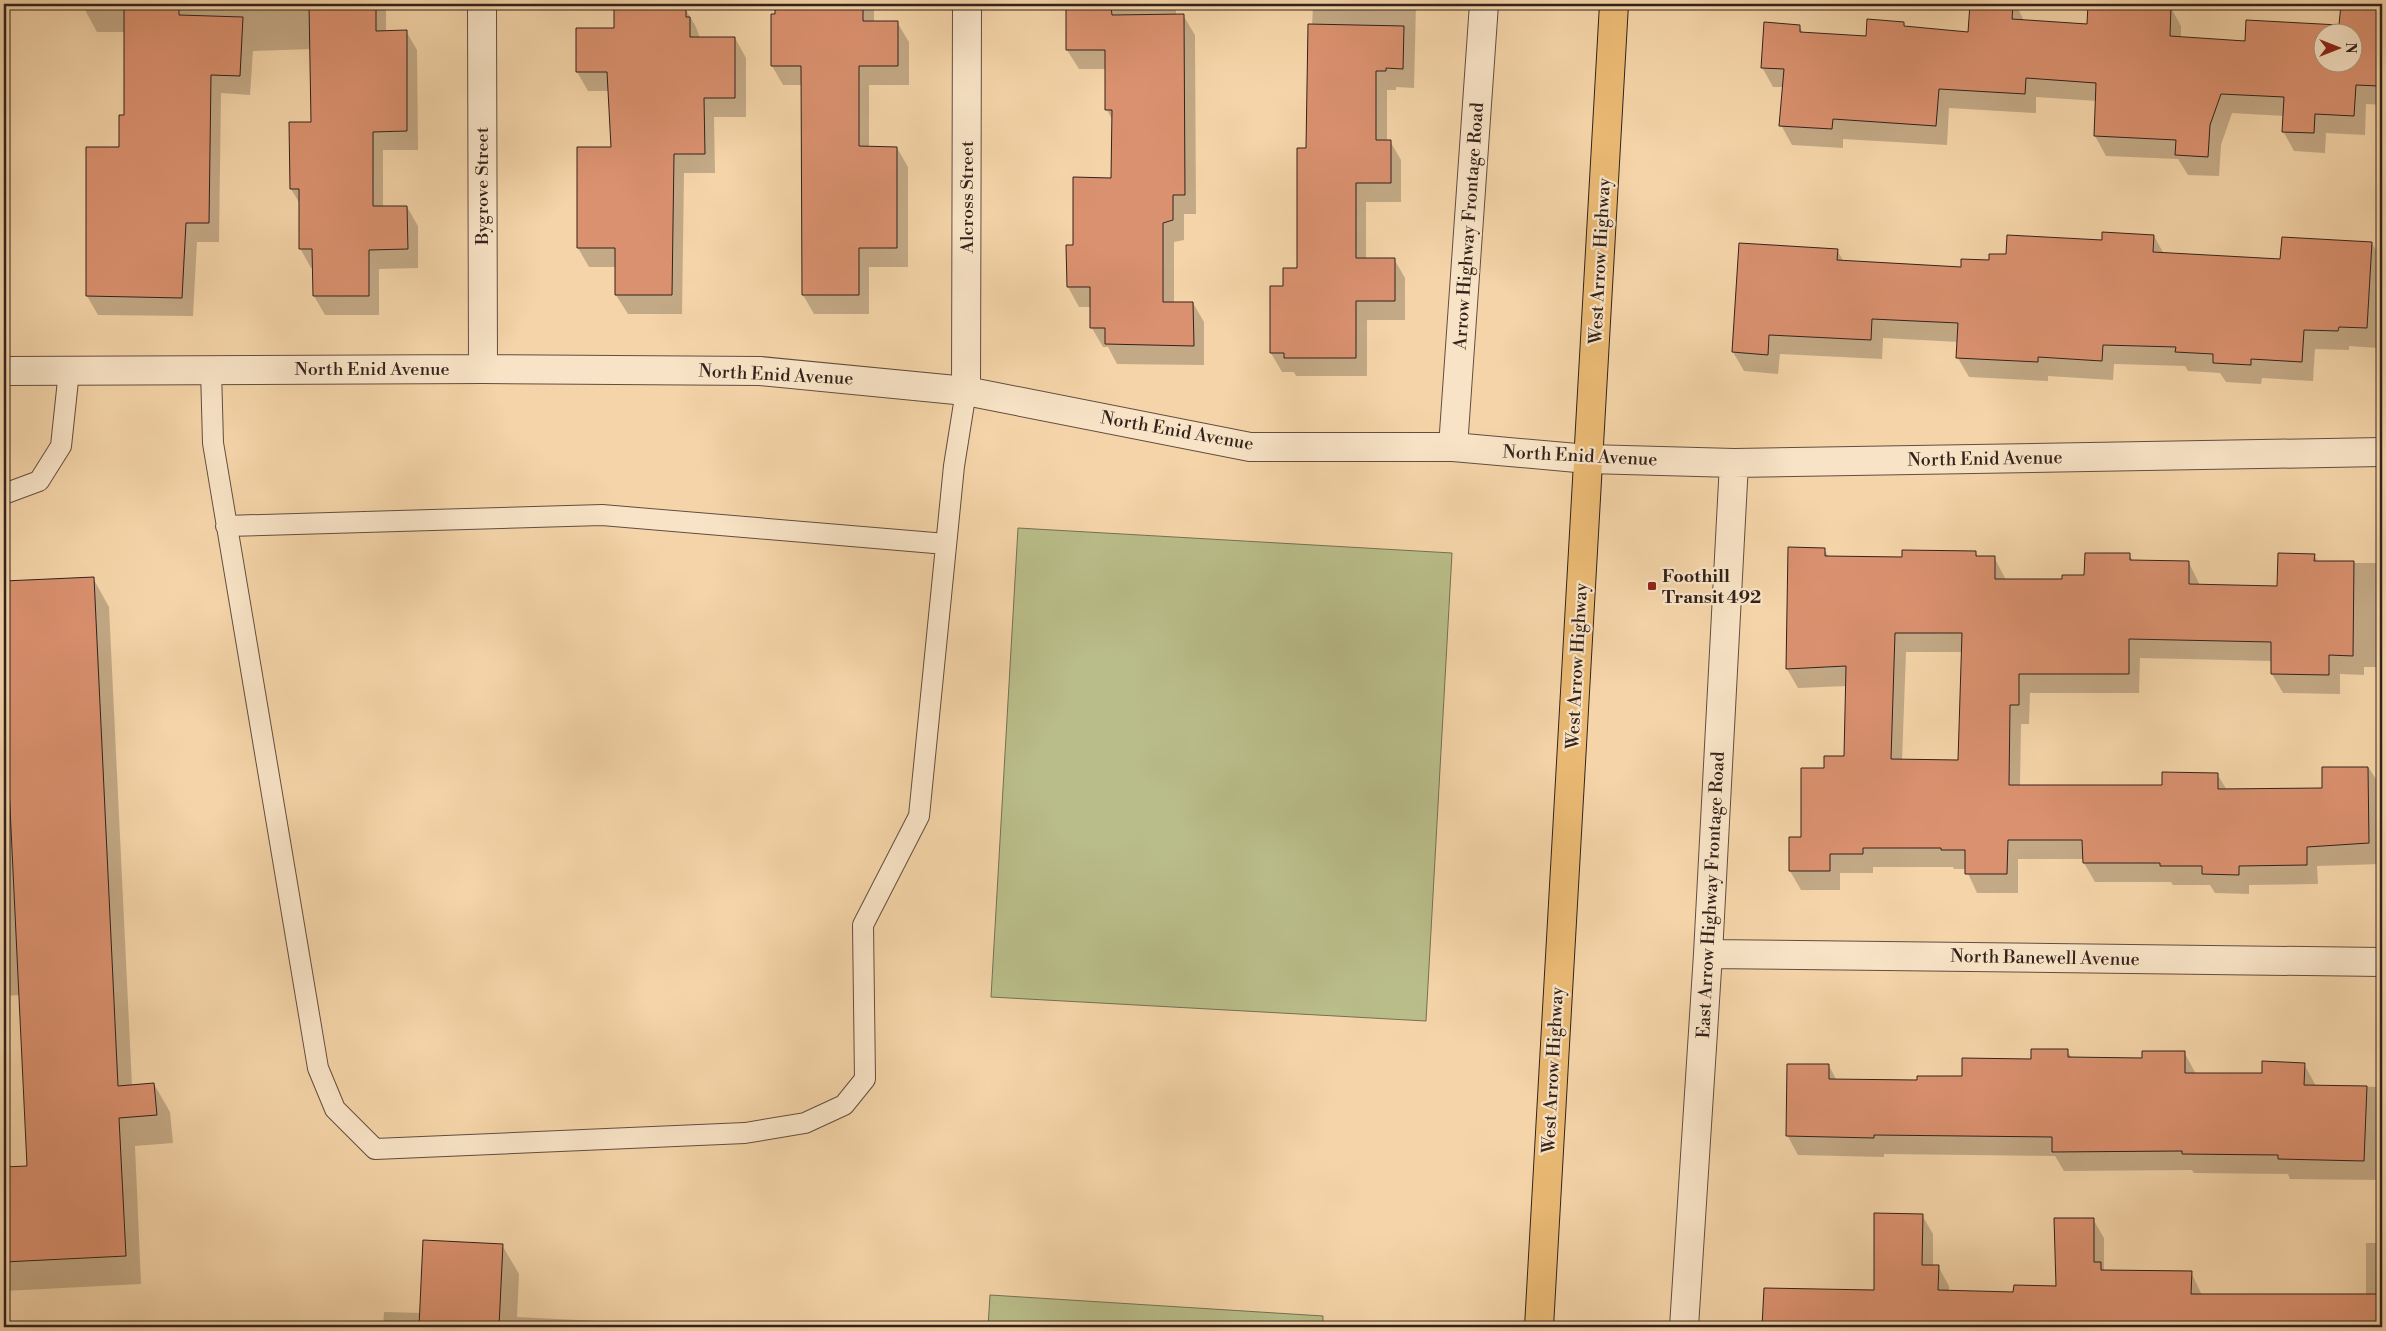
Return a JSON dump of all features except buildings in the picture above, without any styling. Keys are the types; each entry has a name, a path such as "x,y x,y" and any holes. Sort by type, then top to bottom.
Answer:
{"main road":[{"name":"West Arrow Highway","path":"1539,1327 1614,4"}],"street":[{"name":"Bygrove Street","path":"482,4 483,369"},
{"name":"Alcross Street","path":"966,391 968,4"},
{"name":"Arrow Highway Frontage Road","path":"1453,447 1484,4"},
{"name":"North Enid Avenue","path":"4,371 483,369 760,371 966,391 1250,447 1453,447 1588,459 1734,463 2382,452"},
{"name":"East Arrow Highway Frontage Road","path":"1684,1327 1708,954 1734,463"},
{"name":"North Banewell Avenue","path":"1708,954 2382,962"}],"lane":[{"path":"211,370 213,443 318,1068 335,1109 375,1149 744,1133 805,1123 844,1105 865,1079 863,925 919,816 954,466 966,391"},
{"path":"4,494 39,481 61,446 68,371"},
{"path":"226,526 602,515 946,544"}],"green space":[{"path":"1018,528 1452,553 1426,1021 991,997"},
{"path":"990,1295 1323,1316 1323,1327 988,1327"}],"place":[{"name":"Foothill Transit 492","path":"1652,586"}]}
